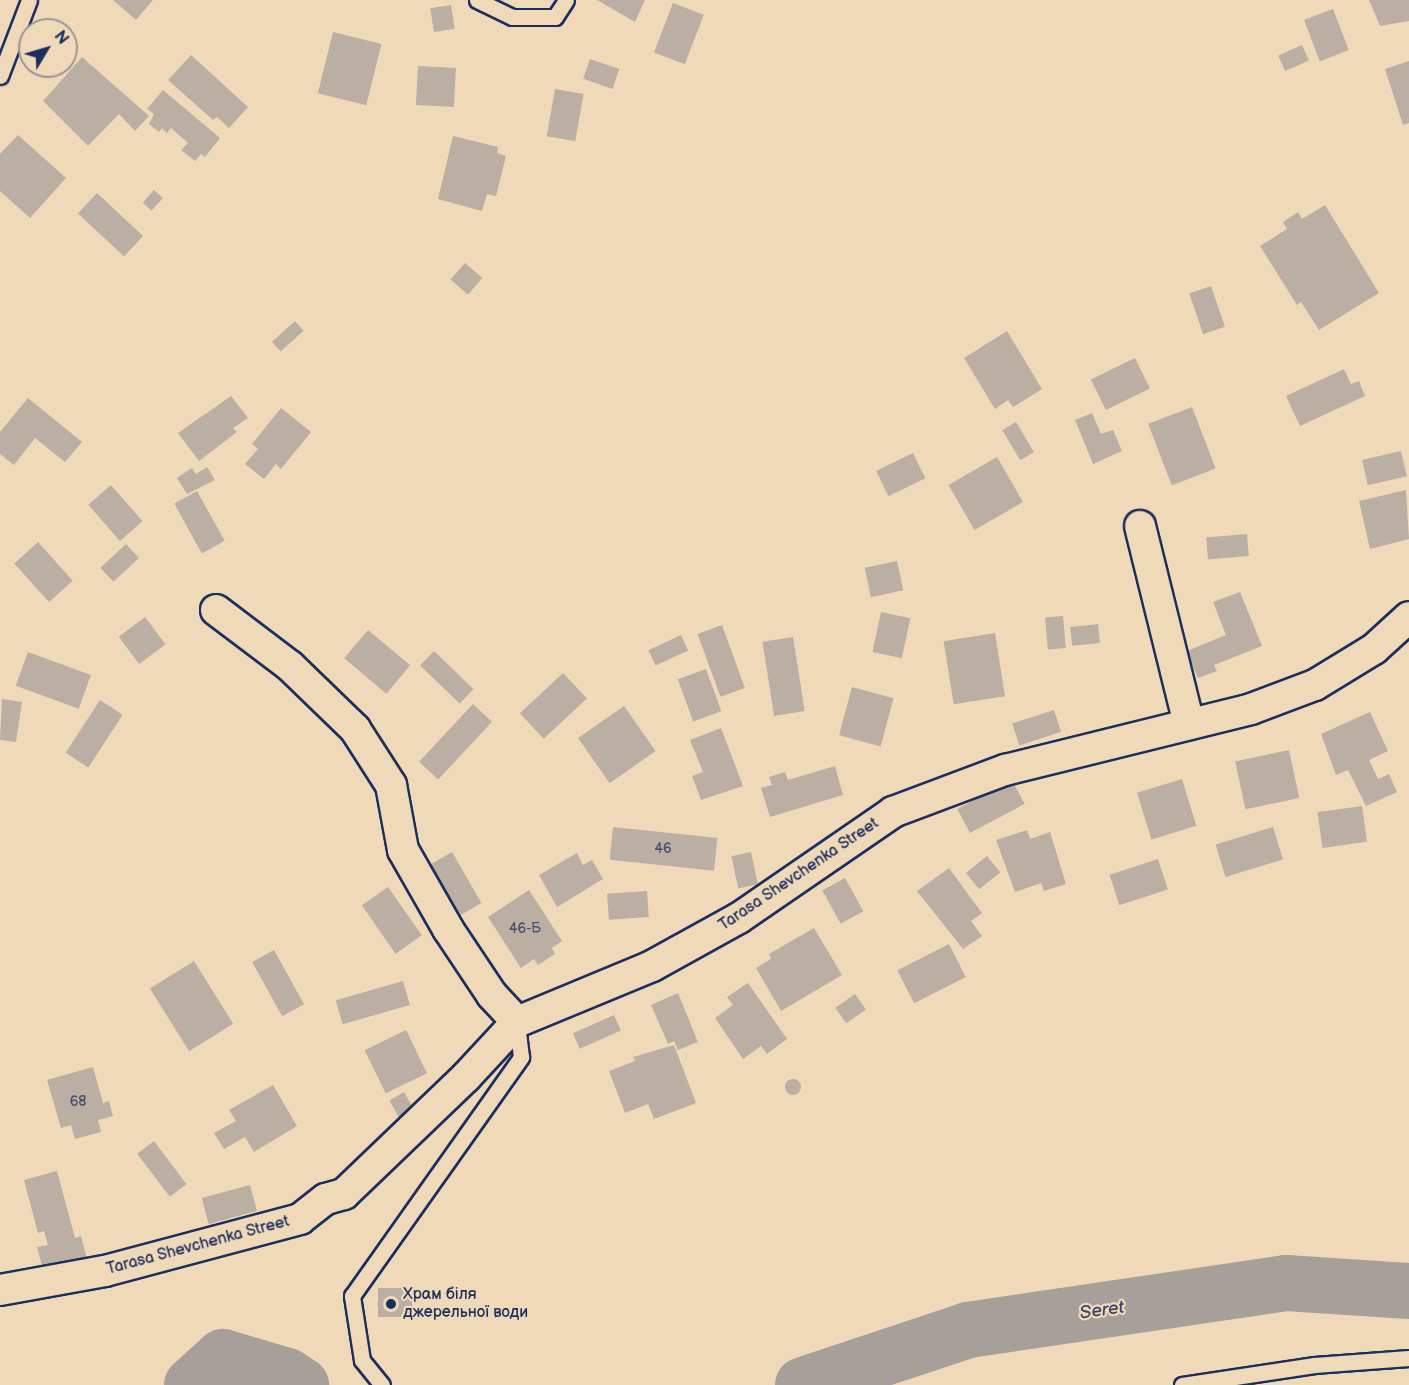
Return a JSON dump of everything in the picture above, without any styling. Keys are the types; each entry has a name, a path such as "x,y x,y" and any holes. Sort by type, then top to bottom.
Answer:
{"street":[{"path":"1140,526 1189,724"},
{"path":"216,610 290,666 355,729 391,785 403,850 448,928 492,995 517,1022"},
{"name":"Tarasa Shevchenka Street","path":"0,1290 105,1270 300,1219 326,1199 344,1194 466,1077 517,1022 652,966 729,923 893,812 1005,770 1251,709 1315,685 1374,649 1409,618"}],"lane":[{"path":"0,76 29,0"},
{"path":"477,0 512,17 555,17 566,0"},
{"path":"382,1385 362,1360 352,1296 521,1058 517,1022"},
{"path":"1182,1385 1314,1365 1409,1358"}],"building":[{"path":"113,0 153,0 136,20"},
{"path":"597,0 645,0 635,22"},
{"path":"1369,0 1409,0 1409,21 1380,26"},
{"path":"673,3 704,15 685,64 654,52"},
{"path":"451,5 455,29 434,32 430,8"},
{"path":"1333,9 1349,50 1320,61 1304,20"},
{"path":"333,32 382,44 366,105 318,93"},
{"path":"1302,45 1309,61 1285,71 1278,56"},
{"path":"191,55 248,107 229,128 217,117 213,120 168,80"},
{"path":"82,57 149,116 135,131 119,114 88,146 43,101 63,78 78,78 78,62"},
{"path":"590,59 619,69 612,89 583,79"},
{"path":"1409,61 1409,123 1403,125 1385,69"},
{"path":"418,66 456,68 454,107 416,105"},
{"path":"555,89 584,94 575,141 547,136"},
{"path":"163,90 220,138 205,157 201,154 195,161 181,150 188,143 171,128 167,133 162,128 159,132 149,124 154,114 147,109"},
{"path":"18,135 66,178 30,218 0,191 0,154"},
{"path":"453,136 498,147 497,153 506,156 496,196 487,194 482,211 438,199"},
{"path":"154,190 163,198 152,211 143,203"},
{"path":"97,193 143,236 124,256 78,213"},
{"path":"1325,205 1379,293 1319,330 1301,302 1297,305 1260,246 1287,229 1283,222 1298,212 1302,219"},
{"path":"465,263 482,278 468,295 451,280"},
{"path":"1211,286 1225,327 1203,334 1189,293"},
{"path":"295,321 304,331 281,351 272,342"},
{"path":"1007,331 1042,389 1013,407 1008,400 995,409 964,358"},
{"path":"1135,358 1150,389 1106,410 1091,379"},
{"path":"1344,369 1351,384 1359,381 1365,396 1300,426 1286,396"},
{"path":"231,396 248,418 233,428 237,432 199,461 178,433"},
{"path":"28,398 82,442 65,462 35,438 14,465 0,454 0,432"},
{"path":"1192,407 1216,469 1172,485 1148,424"},
{"path":"281,408 311,432 281,469 276,464 264,479 245,464 258,449 252,444"},
{"path":"1092,413 1101,434 1113,430 1122,451 1093,464 1075,420"},
{"path":"1016,422 1034,452 1020,460 1002,430"},
{"path":"1401,451 1407,476 1368,485 1362,460"},
{"path":"913,453 925,478 888,496 876,471"},
{"path":"997,457 1023,502 975,530 949,485"},
{"path":"207,467 215,480 187,494 177,478 192,468 196,474"},
{"path":"111,485 142,521 120,541 88,505"},
{"path":"1406,490 1409,539 1370,549 1359,501"},
{"path":"197,491 225,541 202,553 174,504"},
{"path":"1247,534 1249,556 1208,559 1206,538"},
{"path":"38,542 73,581 49,602 14,563"},
{"path":"126,544 139,558 113,582 100,568"},
{"path":"897,561 903,590 871,597 865,568"},
{"path":"1240,592 1262,646 1214,665 1217,671 1198,678 1187,651 1226,635 1213,602"},
{"path":"881,612 910,618 902,658 872,652"},
{"path":"1063,616 1066,648 1048,649 1045,618"},
{"path":"145,617 165,644 139,664 119,637"},
{"path":"1098,624 1100,643 1072,646 1070,627"},
{"path":"722,625 745,688 720,697 698,634"},
{"path":"368,630 410,665 386,694 344,658"},
{"path":"995,633 1005,696 954,704 944,641"},
{"path":"681,635 688,650 656,666 648,650"},
{"path":"793,637 805,711 774,716 762,642"},
{"path":"434,651 474,689 460,704 420,665"},
{"path":"28,652 91,675 79,709 16,686"},
{"path":"706,669 721,711 693,722 678,679"},
{"path":"563,673 587,699 544,739 520,713"},
{"path":"852,687 894,698 881,746 839,735"},
{"path":"2,699 22,702 16,742 0,740"},
{"path":"100,700 123,715 88,768 66,753"},
{"path":"473,704 492,722 438,780 419,762"},
{"path":"624,706 656,751 610,783 578,738"},
{"path":"1054,710 1061,732 1019,745 1012,724"},
{"path":"1370,712 1388,751 1369,760 1378,779 1389,774 1397,792 1366,806 1348,770 1336,775 1321,734"},
{"path":"721,728 743,786 701,800 692,776 703,772 690,740"},
{"path":"1289,750 1299,798 1245,809 1235,761"},
{"path":"835,766 843,795 770,817 761,788 772,785 769,777 785,772 788,780"},
{"path":"1182,779 1196,826 1151,840 1137,793"},
{"path":"1012,780 1025,804 970,833 957,809"},
{"path":"1362,806 1367,842 1322,848 1317,812"},
{"path":"613,827 717,838 714,871 610,860"},
{"path":"1273,827 1283,860 1226,877 1216,845"},
{"path":"1027,830 1030,839 1050,832 1066,884 1044,891 1041,883 1015,892 996,840"},
{"path":"452,852 481,903 455,919 425,868"},
{"path":"751,852 758,884 738,888 731,856"},
{"path":"577,853 583,865 592,860 603,879 557,907 539,875"},
{"path":"987,856 1000,872 979,889 966,873"},
{"path":"1158,859 1168,889 1119,905 1109,875"},
{"path":"949,868 982,913 971,921 982,936 963,949 917,891"},
{"path":"845,878 863,911 841,924 822,891"},
{"path":"388,887 422,935 396,954 362,905"},
{"path":"529,890 562,941 552,948 555,954 538,965 534,959 521,968 488,917"},
{"path":"647,891 649,917 609,920 607,894"},
{"path":"814,928 842,975 781,1011 756,968 771,959 769,954"},
{"path":"949,944 966,977 914,1003 897,970"},
{"path":"274,950 304,1004 282,1016 252,962"},
{"path":"194,961 233,1024 189,1051 150,989"},
{"path":"403,981 410,1005 343,1024 336,1000"},
{"path":"748,983 787,1039 767,1054 761,1046 743,1059 715,1018 733,1005 727,997"},
{"path":"678,993 698,1042 678,1050 674,1041 668,1044 651,1005"},
{"path":"855,994 866,1010 846,1023 835,1008"},
{"path":"614,1015 621,1031 580,1049 573,1033"},
{"path":"406,1030 427,1073 386,1093 365,1050"},
{"path":"674,1045 696,1103 654,1119 648,1104 625,1113 609,1071 635,1061 633,1057"},
{"path":"93,1067 103,1103 109,1101 113,1116 98,1120 101,1132 75,1139 71,1125 61,1128 47,1080"},
{"path":"793,1079 799,1081 801,1087 799,1093 793,1095 787,1093 785,1087 787,1081"},
{"path":"273,1085 297,1126 254,1152 245,1137 224,1149 214,1133 236,1121 229,1110"},
{"path":"404,1092 414,1109 399,1118 389,1100"},
{"path":"154,1141 186,1184 170,1197 137,1154"},
{"path":"57,1171 75,1238 81,1236 87,1259 43,1270 37,1247 48,1245 44,1231 38,1233 24,1180"},
{"path":"250,1185 257,1211 209,1224 202,1198"},
{"path":"378,1288 412,1288 412,1317 378,1317"}],"waterway":[{"name":"Seret","path":"803,1385 968,1330 1286,1283 1409,1291"},
{"path":"192,1385 223,1357 287,1376 301,1385"}],"place":[{"name":"Храм біля джерельної води","path":"391,1304"}]}
